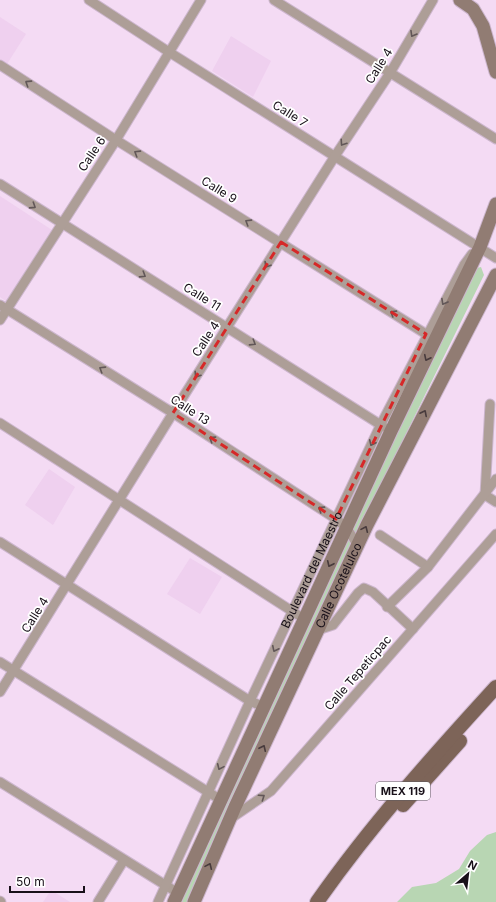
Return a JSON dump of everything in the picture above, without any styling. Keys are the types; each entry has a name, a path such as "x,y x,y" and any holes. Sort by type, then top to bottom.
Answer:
{"main road":[{"path":"460,0 472,9 483,26 496,72"},
{"name":"Boulevard del Maestro","path":"176,897 381,453 386,428 480,247 496,204"},
{"name":"Calle Ocotelulco","path":"194,902 230,819 397,465 496,275"},
{"path":"381,453 390,463 397,465"},
{"name":"MEX 119","path":"318,902 378,821 421,770 496,687"},
{"name":"MEX 119","path":"329,902 351,868 377,836 496,700"}],"street":[{"name":"Calle 7","path":"89,0 496,258"},
{"name":"Calle 6","path":"0,320 3,307 61,224 116,140 202,0"},
{"path":"274,0 496,139"},
{"name":"Calle 4","path":"0,692 173,413 228,328 335,156 390,73 433,0"},
{"name":"Calle 9","path":"0,65 116,140 426,334"},
{"name":"Calle 11","path":"0,184 61,224 386,428"},
{"name":"Boulevard del Maestro","path":"158,902 250,701 336,519 386,428 426,334 464,265 480,247"},
{"name":"Calle 13","path":"3,307 173,413 336,519 347,528 358,546"},
{"path":"485,495 490,404"},
{"path":"0,423 304,620"},
{"path":"388,607 428,567 496,479"},
{"path":"485,495 496,502"},
{"name":"Calle Tepeticpac","path":"230,819 271,791 496,534"},
{"path":"380,535 428,567"},
{"path":"0,542 250,701 264,707"},
{"path":"318,630 333,626 358,593 364,588 373,592 413,629"},
{"path":"0,662 221,800"},
{"path":"0,782 165,886 176,897"},
{"path":"98,902 124,860"}],"highlighted area":[{"path":"281,242 426,334 336,519 173,413"}],"shaded area":[{"path":"0,17 26,34 7,64 0,59"},
{"path":"231,36 271,61 253,97 212,71"},
{"path":"0,196 52,230 6,301 0,297"},
{"path":"49,469 75,487 53,525 25,505"},
{"path":"190,558 222,577 200,614 167,594"},
{"path":"51,890 70,902 43,902"}],"green space":[{"path":"481,267 484,275 295,665 187,902 177,902 473,269"},
{"path":"496,832 496,902 397,902 412,887 436,883 459,869 470,851 487,835"}]}
